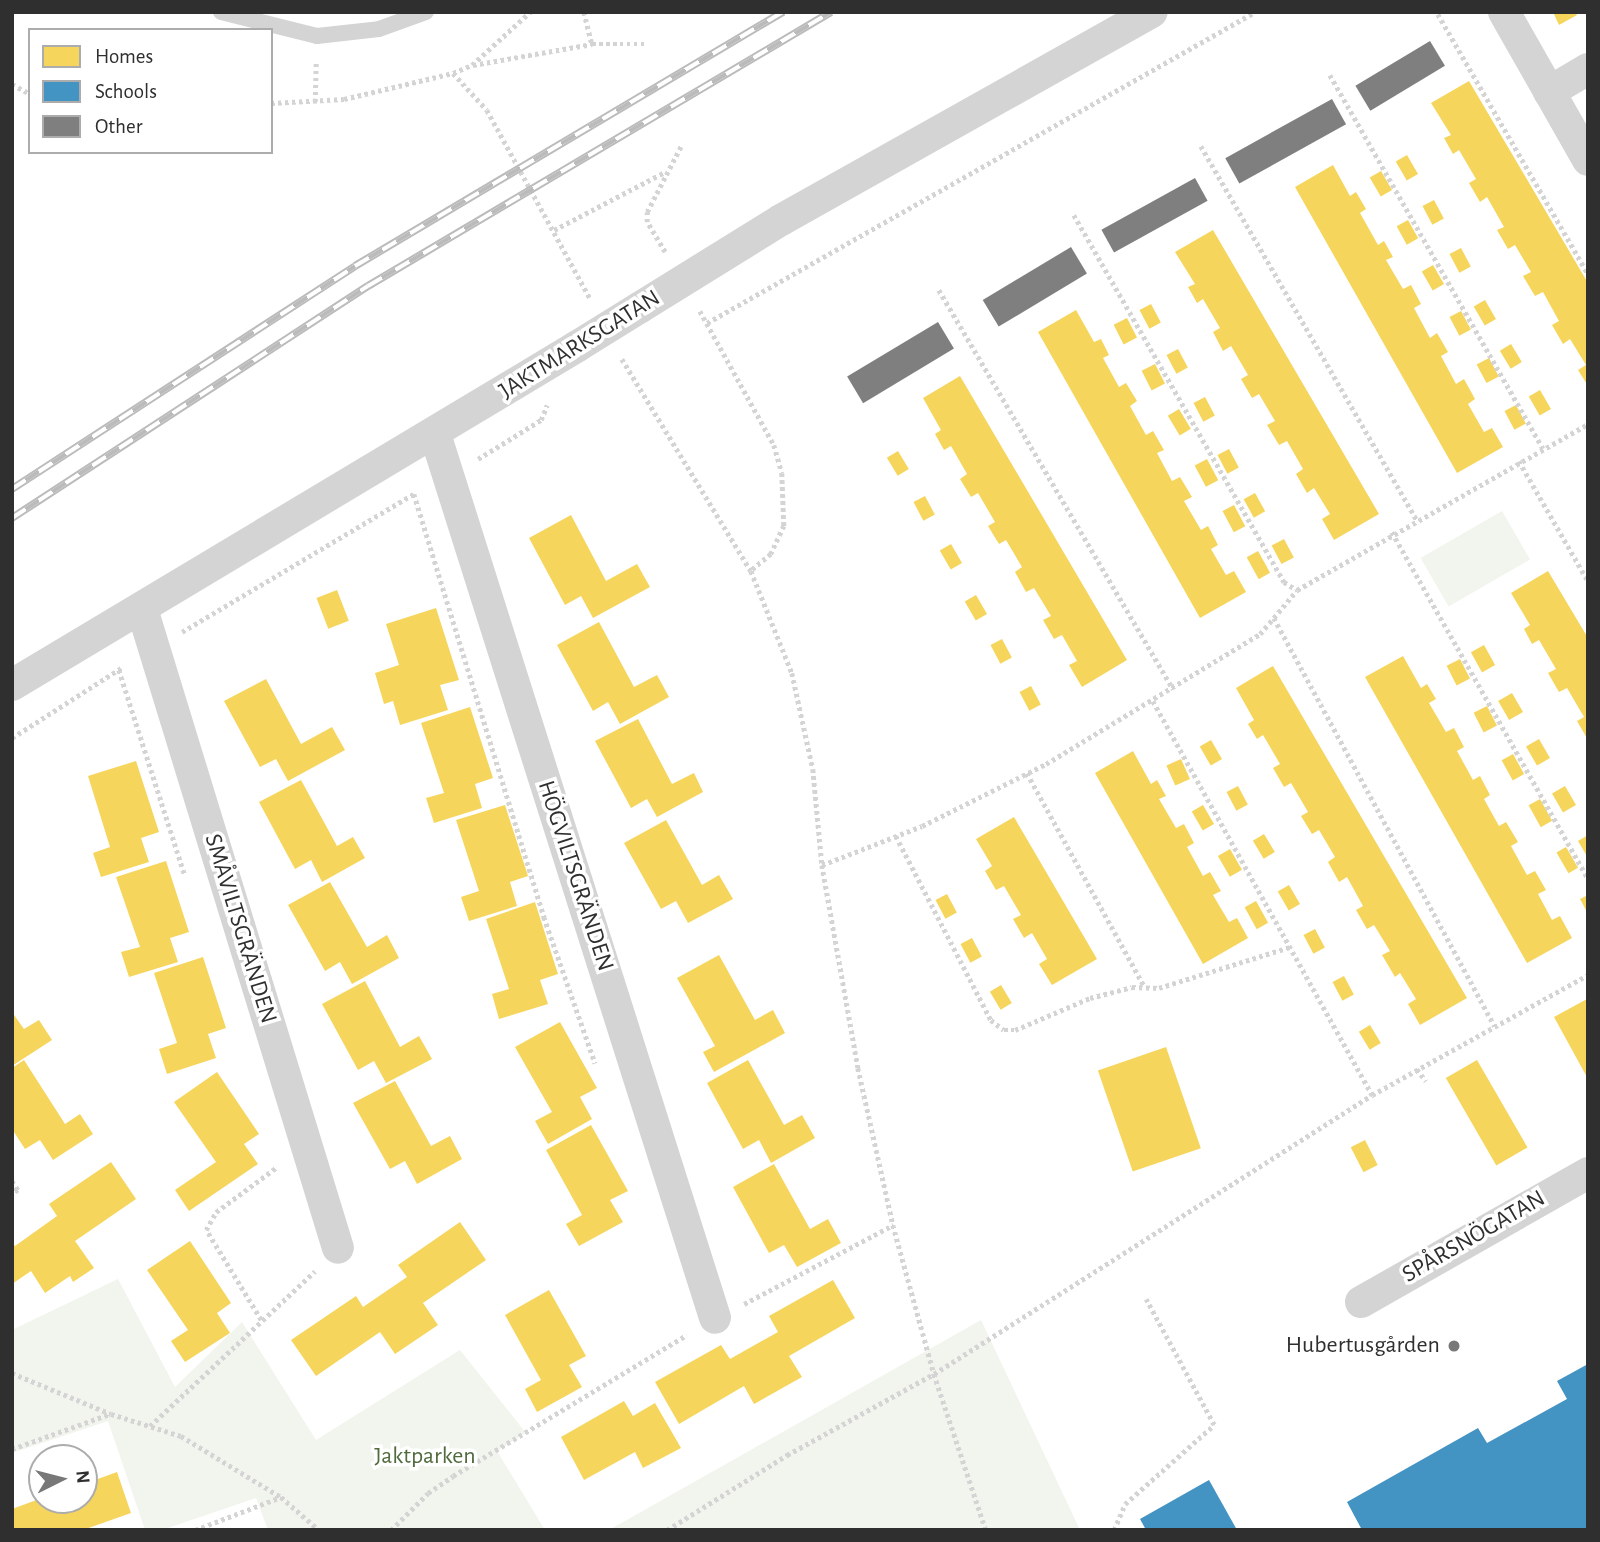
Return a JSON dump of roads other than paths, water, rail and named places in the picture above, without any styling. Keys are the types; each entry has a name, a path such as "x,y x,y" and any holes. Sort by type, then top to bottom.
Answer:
{"street":[{"name":"JAKTMARKSGATAN","path":"12,685 435,434 793,213 1152,12"},
{"path":"1504,12 1588,160"},
{"path":"1549,92 1588,69"},
{"name":"HÖGVILTSGRÄNDEN","path":"435,434 715,1318"},
{"name":"SMÅVILTSGRÄNDEN","path":"142,609 338,1248"},
{"name":"SPÅRSNÖGATAN","path":"1361,1302 1588,1173"}],"lane":[{"path":"221,12 252,24 317,36 379,29 426,12"}],"railway":[{"path":"12,489 355,266 783,12"},
{"path":"12,518 368,286 831,12"}],"place":[{"name":"Hubertusgården","path":"1454,1346"}],"park label":[{"name":"Jaktparken","path":"425,1457"}]}
